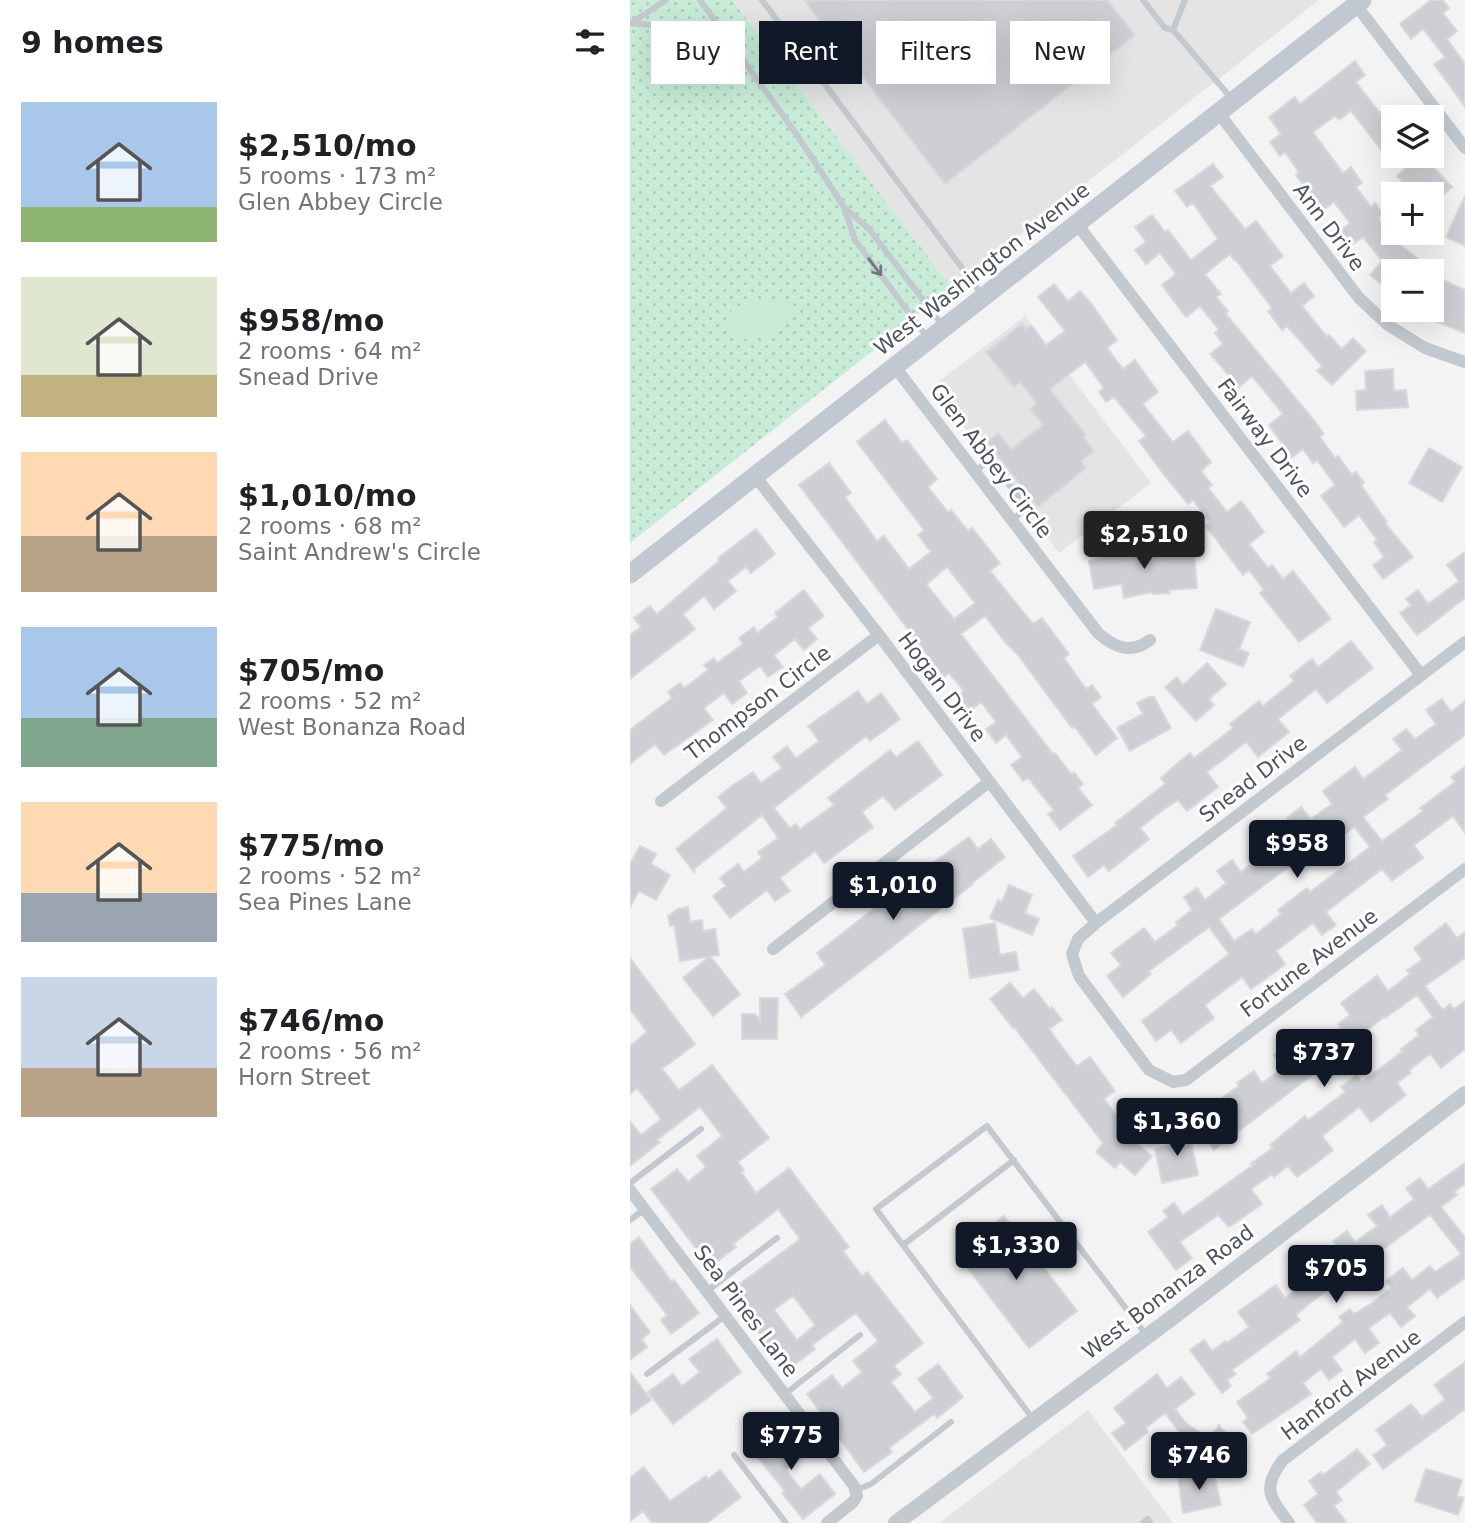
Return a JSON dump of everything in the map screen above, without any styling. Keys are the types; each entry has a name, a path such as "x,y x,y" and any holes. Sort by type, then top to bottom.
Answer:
{"main road":[{"name":"West Washington Avenue","path":"630,574 1359,2"}],"street":[{"path":"1359,2 1465,148"},
{"name":"Ann Drive","path":"1226,107 1359,298 1388,325 1425,348 1465,362"},
{"name":"Fairway Drive","path":"1077,223 1421,676"},
{"name":"Glen Abbey Circle","path":"895,367 1098,633 1111,644 1128,649 1141,647 1150,640"},
{"name":"Hogan Drive","path":"755,476 1096,923"},
{"name":"Thompson Circle","path":"661,801 878,635"},
{"name":"Snead Drive","path":"1072,954 1078,939 1096,923 1465,642"},
{"path":"773,949 989,782"},
{"name":"Fortune Avenue","path":"1072,954 1079,976 1149,1070 1173,1082 1186,1080 1465,869"},
{"name":"West Bonanza Road","path":"896,1523 1465,1094"},
{"name":"Sea Pines Lane","path":"630,1190 856,1490"},
{"name":"Hanford Avenue","path":"1289,1523 1271,1499 1270,1485 1283,1460 1465,1322"},
{"path":"827,1523 853,1502 857,1496 856,1490"}],"lane":[{"path":"631,23 666,0"},
{"path":"700,0 797,135 844,207 855,240 937,333"},
{"path":"762,0 984,297"},
{"path":"1143,0 1165,28 1173,30 1226,107"},
{"path":"1173,30 1185,0"},
{"path":"631,23 679,28 704,34 746,66"},
{"path":"844,207 869,229 937,333"},
{"path":"975,471 990,460 1027,508 1012,520"},
{"path":"1033,1419 876,1209 987,1126 1147,1336"},
{"path":"630,1183 701,1129"},
{"path":"903,1245 1014,1160"},
{"path":"630,1220 645,1209"},
{"path":"707,1291 777,1238"},
{"path":"647,1374 726,1316"},
{"path":"785,1394 860,1335"},
{"path":"856,1490 871,1484 951,1422"},
{"path":"734,1455 786,1523"},
{"path":"1143,1523 1148,1520 1150,1523"}],"shaded area":[{"path":"732,0 1319,0 952,288 796,84 862,84 862,21 759,21 759,35"},
{"path":"1025,316 1151,483 1059,553 933,386"},
{"path":"1088,1410 1173,1523 939,1523"}],"green space":[{"path":"630,0 732,0 759,35 759,84 796,84 952,288 630,543"},
{"path":"773,300 785,303 791,313 791,317 780,329 751,339 738,338 732,333 726,320 734,309 746,304"}],"building":[{"path":"804,0 1107,0 1135,35 1110,55 1110,21 1010,21 1010,84 1073,84 945,184 862,76 862,21 820,21"},
{"path":"1431,0 1443,0 1449,8 1443,13 1457,31 1447,39 1465,64 1465,107 1434,64 1445,57 1423,29 1411,39 1400,24"},
{"path":"1355,61 1365,75 1356,82 1381,112 1381,150 1351,111 1339,120 1335,116 1313,132 1343,173 1351,167 1362,183 1356,187 1371,207 1375,203 1381,211 1378,218 1381,222 1381,245 1400,245 1418,259 1381,260 1363,237 1350,246 1339,232 1350,223 1334,202 1322,211 1296,175 1299,172 1285,152 1280,156 1270,142 1281,134 1269,117 1295,97 1300,104"},
{"path":"1213,164 1223,177 1210,186 1245,229 1256,221 1283,256 1270,266 1291,293 1304,283 1314,296 1302,306 1327,337 1329,335 1342,349 1353,338 1366,351 1332,385 1317,371 1322,366 1287,326 1282,330 1268,311 1272,308 1230,254 1205,274 1221,294 1216,297 1228,311 1225,313 1314,420 1324,434 1320,437 1335,458 1338,456 1352,475 1356,472 1364,483 1361,485 1387,522 1385,523 1413,557 1383,579 1373,565 1384,557 1374,542 1377,540 1359,515 1344,527 1321,496 1335,485 1317,460 1313,463 1303,449 1292,457 1269,425 1283,414 1252,376 1239,387 1210,354 1223,344 1215,333 1219,330 1200,306 1186,317 1176,304 1162,285 1176,274 1160,253 1146,264 1135,250 1146,242 1135,227 1152,215 1165,232 1168,230 1191,260 1218,239 1193,203 1187,207 1175,191"},
{"path":"1406,168 1434,168 1452,187 1444,195 1444,182 1403,182 1397,176"},
{"path":"1465,196 1465,246 1446,237"},
{"path":"1381,262 1381,284 1370,275"},
{"path":"1444,280 1465,290 1465,333 1437,322 1444,322"},
{"path":"1054,284 1068,301 1080,291 1090,302 1117,340 1107,348 1123,369 1135,360 1158,392 1143,404 1173,442 1188,431 1211,462 1201,471 1212,485 1208,488 1227,512 1241,501 1264,532 1249,544 1268,568 1272,565 1283,579 1293,571 1331,619 1299,642 1260,593 1264,590 1249,570 1243,575 1206,526 1210,523 1193,500 1188,504 1161,471 1139,441 1146,436 1114,397 1106,402 1099,392 1104,388 1085,362 1050,389 1086,435 1083,437 1094,451 1081,461 1086,468 1038,507 987,442 998,433 1011,449 1043,425 1030,409 1037,404 1020,382 1014,387 986,352 1022,324 1026,329 1031,325 1046,345 1065,331 1038,297"},
{"path":"1393,369 1394,391 1406,390 1408,407 1357,410 1356,391 1366,390 1365,371"},
{"path":"885,420 902,443 907,440 937,479 928,487 968,531 972,528 1000,563 990,571 1033,624 1042,618 1069,654 1064,658 1086,689 1092,685 1101,697 1092,704 1117,738 1096,755 985,616 961,634 1053,754 1055,753 1071,774 1074,772 1083,784 1078,788 1092,805 1060,830 1048,814 1054,810 1028,778 1023,781 1011,765 1022,757 1006,735 996,743 986,729 996,722 981,702 970,711 958,696 964,691 949,673 944,677 799,485 829,463 851,493 845,497 877,541 884,536 909,569 931,552 918,535 924,530 857,442","holes":["947,567 975,603 954,619 927,585"]},
{"path":"1429,448 1462,467 1442,502 1409,483"},
{"path":"756,529 775,554 751,573 746,567 728,581 736,591 714,609 704,596 683,614 695,629 630,679 630,635 641,627 634,618 650,606 657,614 719,561 718,558"},
{"path":"1132,539 1135,555 1194,550 1197,588 1169,590 1170,593 1152,592 1124,598 1122,584 1094,589 1089,561 1106,557 1105,552 1121,549 1119,541"},
{"path":"1465,552 1465,598 1417,635 1400,613 1411,605 1406,599 1418,590 1428,604 1459,581 1447,565"},
{"path":"804,590 824,616 808,628 817,639 804,650 795,639 774,655 783,667 768,677 760,666 739,681 747,693 732,704 724,693 704,708 713,720 664,755 655,744 630,764 630,730 672,698 668,692 680,683 684,688 708,670 704,665 714,658 717,663 743,644 739,638 754,627 757,633 778,617 775,613"},
{"path":"1216,609 1250,622 1239,649 1249,653 1243,667 1200,650"},
{"path":"1351,641 1373,668 1327,703 1316,689 1278,719 1289,732 1258,757 1246,742 1207,772 1218,787 1187,811 1178,800 1163,810 1140,828 1149,839 1109,871 1104,865 1088,877 1073,856 1117,825 1115,823 1165,784 1161,778 1190,753 1194,758 1233,728 1230,724 1259,701 1263,706 1294,681 1290,676 1312,659 1318,667"},
{"path":"1207,663 1226,684 1209,699 1214,705 1196,721 1165,687 1177,677 1183,685"},
{"path":"858,691 867,704 881,693 900,719 870,741 866,736 774,808 790,828 796,824 800,829 834,805 828,798 890,750 896,757 918,741 942,775 895,810 883,796 862,812 873,827 824,863 815,851 780,878 790,891 775,901 767,890 730,918 713,896 726,886 720,878 738,864 744,872 762,858 758,852 778,838 762,815 694,869 695,873 676,849 727,808 718,797 733,785 753,772 761,783 782,768 773,757 787,746 796,758 819,741 808,726"},
{"path":"1154,697 1171,728 1130,751 1117,728 1143,714 1137,703"},
{"path":"1442,699 1451,712 1465,701 1465,735 1385,795 1388,799 1363,817 1382,841 1423,811 1420,808 1455,782 1451,777 1465,767 1465,833 1453,816 1414,845 1423,858 1392,881 1382,869 1326,912 1336,925 1322,935 1313,923 1276,951 1285,964 1271,975 1251,989 1242,977 1205,1005 1214,1018 1181,1043 1171,1030 1156,1041 1142,1021 1229,954 1209,927 1149,971 1151,974 1123,997 1107,976 1121,965 1111,953 1144,928 1155,942 1178,925 1176,922 1192,910 1184,897 1197,888 1205,900 1226,883 1217,871 1232,860 1241,872 1261,856 1253,845 1267,835 1275,846 1296,830 1287,818 1301,807 1311,819 1332,804 1323,791 1355,767 1363,779 1390,759 1402,750 1393,739 1406,729 1415,739 1436,724 1426,710","holes":["1342,827 1346,833 1354,827 1370,847 1310,892 1307,888 1278,910 1281,914 1256,934 1252,929 1234,941 1219,919"]},
{"path":"969,837 978,849 991,839 1005,857 801,1017 785,994 825,965 817,953 911,880 921,892 942,875 933,863"},
{"path":"640,846 656,854 651,864 670,875 656,900 639,891 630,907 630,864"},
{"path":"1009,885 1032,895 1025,913 1039,919 1032,935 990,918 998,900 1002,902"},
{"path":"688,907 690,922 702,920 703,931 715,929 719,955 680,961 674,925 670,926 668,916 678,909"},
{"path":"995,923 1000,955 1016,952 1019,970 970,978 963,929"},
{"path":"1446,923 1457,938 1465,932 1465,958 1425,986 1443,1010 1450,1004 1454,1009 1465,1001 1465,1049 1441,1068 1430,1054 1397,1083 1406,1095 1371,1122 1359,1107 1322,1136 1333,1150 1319,1161 1297,1177 1288,1166 1251,1189 1262,1204 1229,1227 1218,1215 1180,1242 1192,1258 1176,1270 1148,1232 1168,1217 1163,1211 1174,1203 1183,1215 1256,1163 1250,1164 1273,1148 1270,1145 1305,1116 1308,1120 1345,1092 1341,1087 1357,1075 1362,1082 1403,1051 1401,1049 1419,1035 1416,1030 1433,1017 1417,995 1346,1047 1319,1076 1316,1072 1214,1150 1201,1131 1215,1122 1206,1109 1239,1086 1237,1083 1254,1071 1262,1083 1284,1068 1274,1055 1307,1030 1318,1045 1341,1027 1338,1024 1350,1015 1341,1003 1377,976 1388,991 1410,974 1407,970 1422,960 1414,948"},
{"path":"710,956 740,994 713,1016 683,978"},
{"path":"630,958 695,1044 662,1069 679,1090 712,1065 769,1138 738,1162 744,1170 741,1172 756,1193 789,1168 849,1247 843,1251 862,1276 867,1272 923,1343 894,1366 901,1374 891,1382 915,1412 933,1398 918,1379 938,1364 963,1397 937,1418 934,1414 889,1448 892,1452 864,1472 807,1394 832,1375 842,1388 862,1372 853,1361 878,1341 856,1313 812,1345 815,1349 787,1370 729,1292 800,1239 778,1209 733,1244 736,1247 710,1267 651,1189 677,1169 688,1182 706,1167 697,1156 722,1136 700,1107 657,1140 660,1142 630,1166 630,1121 641,1135 661,1119 637,1088 630,1094 630,1046 647,1032 630,1009","holes":["793,1296 815,1325 797,1340 774,1310"]},
{"path":"1010,983 1023,998 1034,989 1050,1009 1052,1007 1062,1020 1049,1029 1066,1052 1077,1066 1090,1057 1115,1091 1104,1099 1121,1122 1128,1114 1140,1125 1129,1137 1152,1156 1135,1175 1120,1162 1115,1168 1096,1152 1103,1143 990,999"},
{"path":"760,998 778,998 777,1039 742,1039 742,1014 755,1014 760,1020"},
{"path":"1188,1127 1198,1175 1162,1183 1155,1149 1173,1145 1170,1131"},
{"path":"1465,1163 1465,1184 1454,1192 1457,1195 1441,1207 1465,1237 1465,1278 1437,1298 1430,1289 1407,1307 1415,1316 1401,1327 1390,1313 1369,1328 1379,1343 1365,1353 1355,1339 1332,1357 1342,1370 1329,1380 1321,1369 1303,1383 1311,1394 1252,1434 1243,1422 1248,1418 1237,1402 1271,1378 1267,1374 1296,1351 1300,1357 1343,1322 1339,1317 1350,1309 1354,1314 1372,1303 1391,1288 1386,1281 1403,1268 1412,1280 1430,1266 1435,1272 1461,1254 1430,1215 1310,1303 1296,1315 1300,1320 1232,1370 1236,1374 1227,1380 1231,1386 1222,1393 1190,1350 1204,1340 1212,1351 1226,1341 1227,1343 1249,1327 1238,1312 1276,1285 1285,1298 1307,1281 1296,1267 1308,1258 1319,1271 1342,1254 1333,1241 1347,1231 1355,1242 1377,1226 1368,1215 1382,1205 1390,1217 1414,1199 1406,1188 1420,1178 1428,1189"},
{"path":"1004,1216 1077,1311 1029,1348 956,1253"},
{"path":"639,1237 699,1313 671,1334 661,1320 667,1315 630,1267 630,1244"},
{"path":"630,1305 650,1332 642,1339 647,1347 630,1360"},
{"path":"717,1339 741,1372 673,1424 648,1392 673,1374 682,1386 700,1372 689,1359"},
{"path":"1465,1362 1465,1409 1383,1469 1373,1455 1387,1445 1376,1430 1411,1404 1422,1417 1445,1399 1434,1385"},
{"path":"630,1372 651,1400 630,1415"},
{"path":"1157,1374 1167,1388 1181,1377 1195,1394 1175,1409 1186,1423 1209,1439 1219,1425 1233,1443 1214,1470 1175,1442 1181,1434 1165,1413 1146,1428 1148,1432 1125,1450 1112,1433 1126,1423 1114,1408"},
{"path":"781,1425 805,1455 786,1470 801,1489 820,1474 835,1494 803,1519 782,1493 785,1491 751,1449"},
{"path":"1357,1449 1370,1464 1336,1492 1342,1500 1334,1506 1347,1523 1317,1523 1304,1505 1318,1494 1309,1481 1321,1472 1323,1475"},
{"path":"644,1467 670,1501 706,1476 708,1479 720,1470 741,1497 707,1523 652,1523 643,1511 630,1521 630,1478"},
{"path":"1426,1469 1462,1480 1457,1496 1464,1498 1458,1515 1415,1501"},
{"path":"1213,1470 1221,1505 1183,1513 1178,1477"}]}
